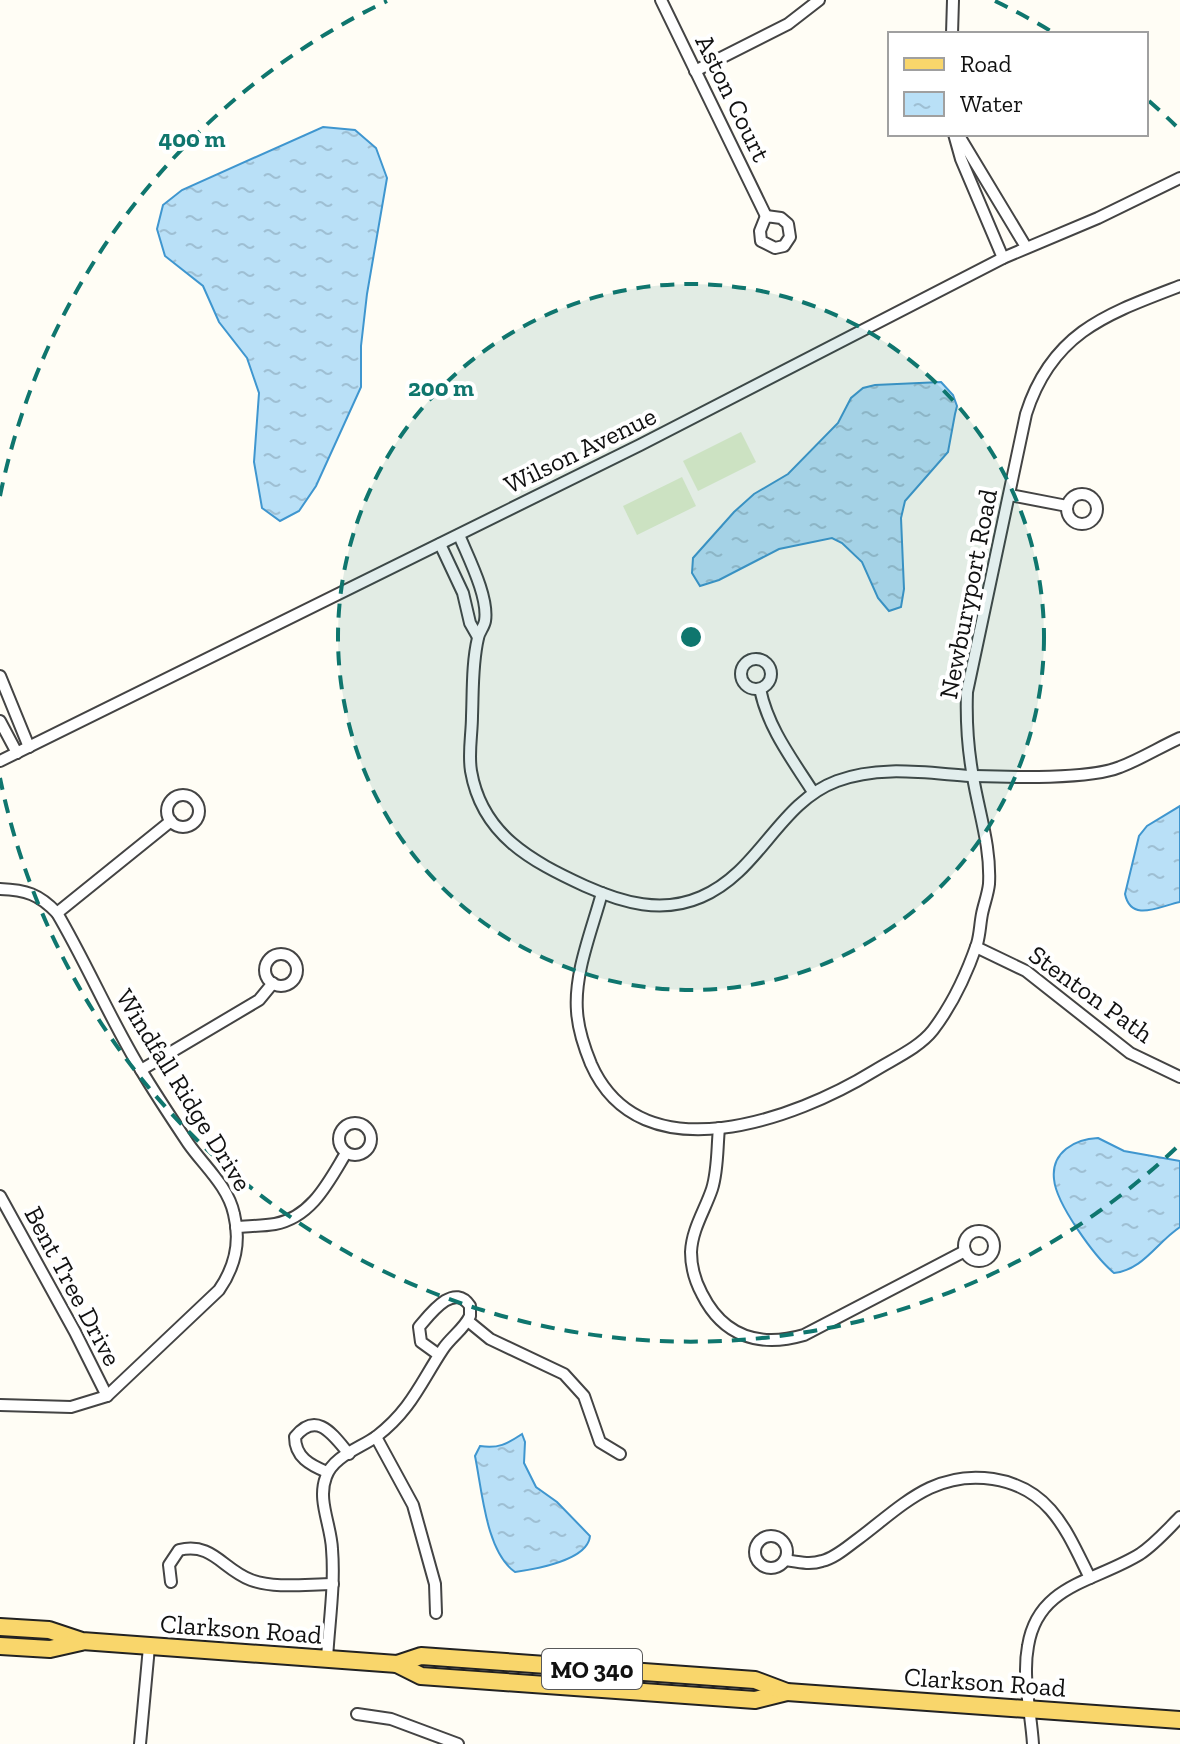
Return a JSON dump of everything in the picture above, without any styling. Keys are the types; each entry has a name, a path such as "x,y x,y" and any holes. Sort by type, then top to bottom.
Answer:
{"main road":[{"name":"Clarkson Road","path":"0,1627 49,1630 82,1641 149,1647 397,1664 421,1656 755,1680 787,1692 1180,1720"},
{"name":"Clarkson Road","path":"0,1646 50,1649 82,1641"}],"street":[{"name":"Aston Court","path":"661,0 766,216"},
{"path":"695,71 788,24 819,0"},
{"path":"952,32 953,0"},
{"path":"956,136 961,159 1003,258"},
{"path":"957,136 1026,247"},
{"name":"Wilson Avenue","path":"0,761 653,438 1003,258 1098,218 1180,178"},
{"name":"Newburyport Road","path":"602,893 577,999 580,1031 595,1073 616,1102 648,1120 691,1129 745,1125 800,1107 856,1082 910,1049 932,1031 961,982 976,947 989,886 984,824 972,776 967,692 1033,392 1042,373 1057,354 1094,322 1118,309 1180,286"},
{"path":"1010,495 1067,506"},
{"path":"459,535 484,605 485,621 478,637 471,755 471,771 479,796 496,826 523,854 602,893 662,907 703,896 735,877 797,804 813,792 839,780 865,774 922,772 972,776 1102,772 1119,768 1180,738"},
{"path":"440,544 463,593 470,623 478,637"},
{"path":"0,676 29,747"},
{"path":"760,689 764,709 773,728 813,792"},
{"path":"0,721 17,753"},
{"path":"57,913 171,821"},
{"name":"Windfall Ridge Drive","path":"0,889 25,889 57,913 108,1014 141,1070 232,1205 237,1249 229,1276 219,1290 107,1396 71,1407 0,1405"},
{"name":"Stenton Path","path":"976,947 1026,971 1130,1053 1180,1077"},
{"path":"141,1070 259,1000 273,983"},
{"path":"719,1128 715,1177 694,1233 692,1267 710,1309 720,1321 744,1336 775,1341 804,1335 965,1251"},
{"path":"236,1227 276,1224 299,1213 319,1197 346,1153"},
{"name":"Bent Tree Drive","path":"0,1196 107,1396"},
{"path":"327,1659 333,1584 331,1534 323,1486 327,1472 339,1459 376,1437 414,1400 439,1355 468,1321 471,1312 467,1301 453,1297 446,1300 419,1327 421,1342 439,1355"},
{"path":"468,1321 490,1339 564,1374 584,1396 600,1442 620,1454"},
{"path":"327,1472 307,1463 297,1450 295,1437 302,1428 315,1424 325,1427 349,1454"},
{"path":"376,1437 413,1505 435,1584 436,1613"},
{"path":"785,1560 804,1563 822,1561 841,1552 934,1485 966,1476 1003,1480 1036,1495 1060,1519 1090,1578"},
{"path":"1033,1744 1028,1645 1043,1608 1054,1596 1138,1555 1180,1517"},
{"path":"171,1582 169,1565 179,1550 190,1547 204,1549 236,1573 263,1583 333,1584"},
{"path":"140,1744 149,1647"},
{"path":"357,1714 391,1719 458,1744"}],"green space":[{"path":"741,432 756,462 698,491 683,461"},
{"path":"682,477 696,506 637,535 623,506"}],"water":[{"path":"323,127 355,130 376,148 387,178 367,294 361,346 361,387 316,486 299,511 280,521 262,508 254,462 259,393 247,358 219,322 203,286 165,256 157,229 163,205 182,190"},
{"path":"941,382 953,395 957,406 948,452 905,501 901,518 904,589 901,607 889,611 878,598 862,562 832,538 779,549 719,580 700,586 692,573 693,558 754,494 788,474 838,423 851,398 863,388 875,385"},
{"path":"1180,806 1180,902 1147,910 1133,908 1125,894 1139,836 1147,826"},
{"path":"1098,1138 1124,1151 1180,1161 1180,1227 1142,1261 1114,1273 1078,1229 1056,1190 1054,1179 1056,1161 1066,1149 1081,1141"},
{"path":"522,1434 525,1442 524,1463 536,1487 557,1502 590,1536 587,1544 571,1557 547,1566 515,1572 505,1563 491,1535 475,1456 480,1446 502,1445"}]}
